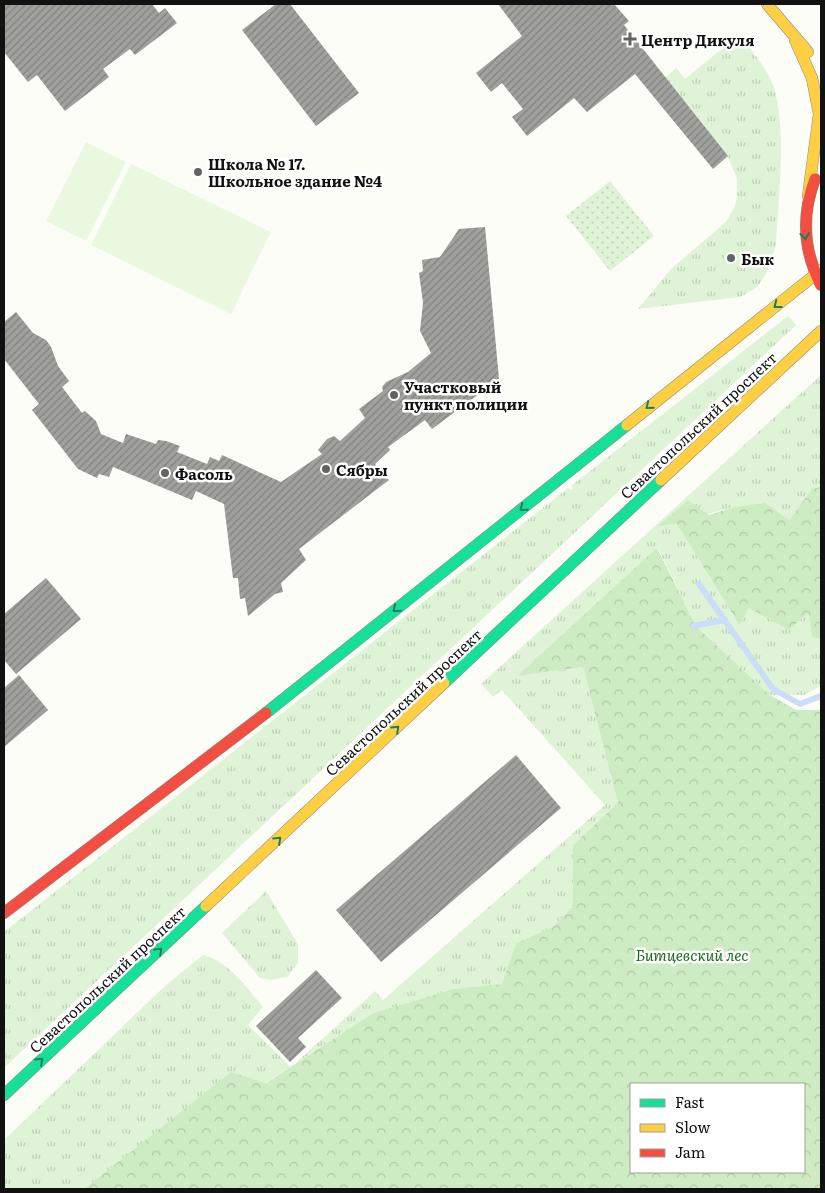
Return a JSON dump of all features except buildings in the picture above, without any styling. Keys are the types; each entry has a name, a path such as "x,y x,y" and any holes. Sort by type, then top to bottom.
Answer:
{"main road":[{"path":"767,4 795,40 821,65"},
{"path":"4,913 215,754 819,277 806,249 804,222 819,114 812,78 795,40"},
{"path":"808,196 821,167"},
{"name":"Севастопольский проспект","path":"4,1095 821,331"}],"green space":[{"path":"739,35 760,61 770,78 776,95 779,114 781,160 776,245 766,274 757,287 740,297 638,309 671,269 726,222 735,206 737,178 728,157 665,78 676,68 685,79"},
{"path":"86,142 126,162 86,241 46,221"},
{"path":"131,164 271,232 231,314 91,245"},
{"path":"610,181 654,236 610,271 566,216"},
{"path":"788,316 796,325 4,1068 4,932 568,488 570,490 573,489 571,486"},
{"path":"821,375 821,487 812,489 789,520 734,507 658,527 677,524 738,624 749,607 789,630 808,613 812,637 821,640 821,686 804,695 770,695 696,626 658,548 517,676 583,667 618,803 573,845 573,906 553,927 516,943 502,985 453,989 373,1013 294,1064 375,991 383,1000 605,805 502,690 493,697 481,684"},
{"path":"821,487 821,640 812,637 808,613 789,630 749,608 739,625 677,524 657,527 688,500 709,515 734,507 765,503 789,520 812,489"},
{"name":"Битцевский лес","path":"657,548 696,626 770,695 796,710 821,710 821,1189 84,1189 231,1072 266,1083 373,1013 453,989 502,984 516,943 553,927 573,906 573,845 618,803 583,667 517,676"},
{"path":"266,891 298,944 298,963 287,977 271,980 260,978 222,933"},
{"path":"203,955 212,958 229,969 263,1007 248,1025 290,1066 265,1083 231,1073 84,1189 4,1189 4,1140 165,986"}],"waterway":[{"path":"699,584 773,689 800,704 821,696"},
{"path":"693,626 725,620"}],"traffic: fast":[{"path":"266,713 627,425"},
{"path":"444,683 661,480"},
{"path":"4,1095 206,906"}],"traffic: slow":[{"path":"767,4 808,52"},
{"path":"795,40 812,78 819,114 808,196"},
{"path":"627,425 821,270"},
{"path":"661,480 821,331"},
{"path":"206,906 444,683"}],"traffic: jam":[{"path":"815,179 810,193 806,233 810,259 821,285"},
{"path":"4,913 266,713"}],"place":[{"name":"Центр Дикуля","path":"630,39"},
{"name":"Школа № 17. Школьное здание №4","path":"198,172"},
{"name":"Бык","path":"731,258"},
{"name":"Участковый пункт полиции","path":"394,395"},
{"name":"Сябры","path":"326,469"},
{"name":"Фасоль","path":"165,473"}]}
